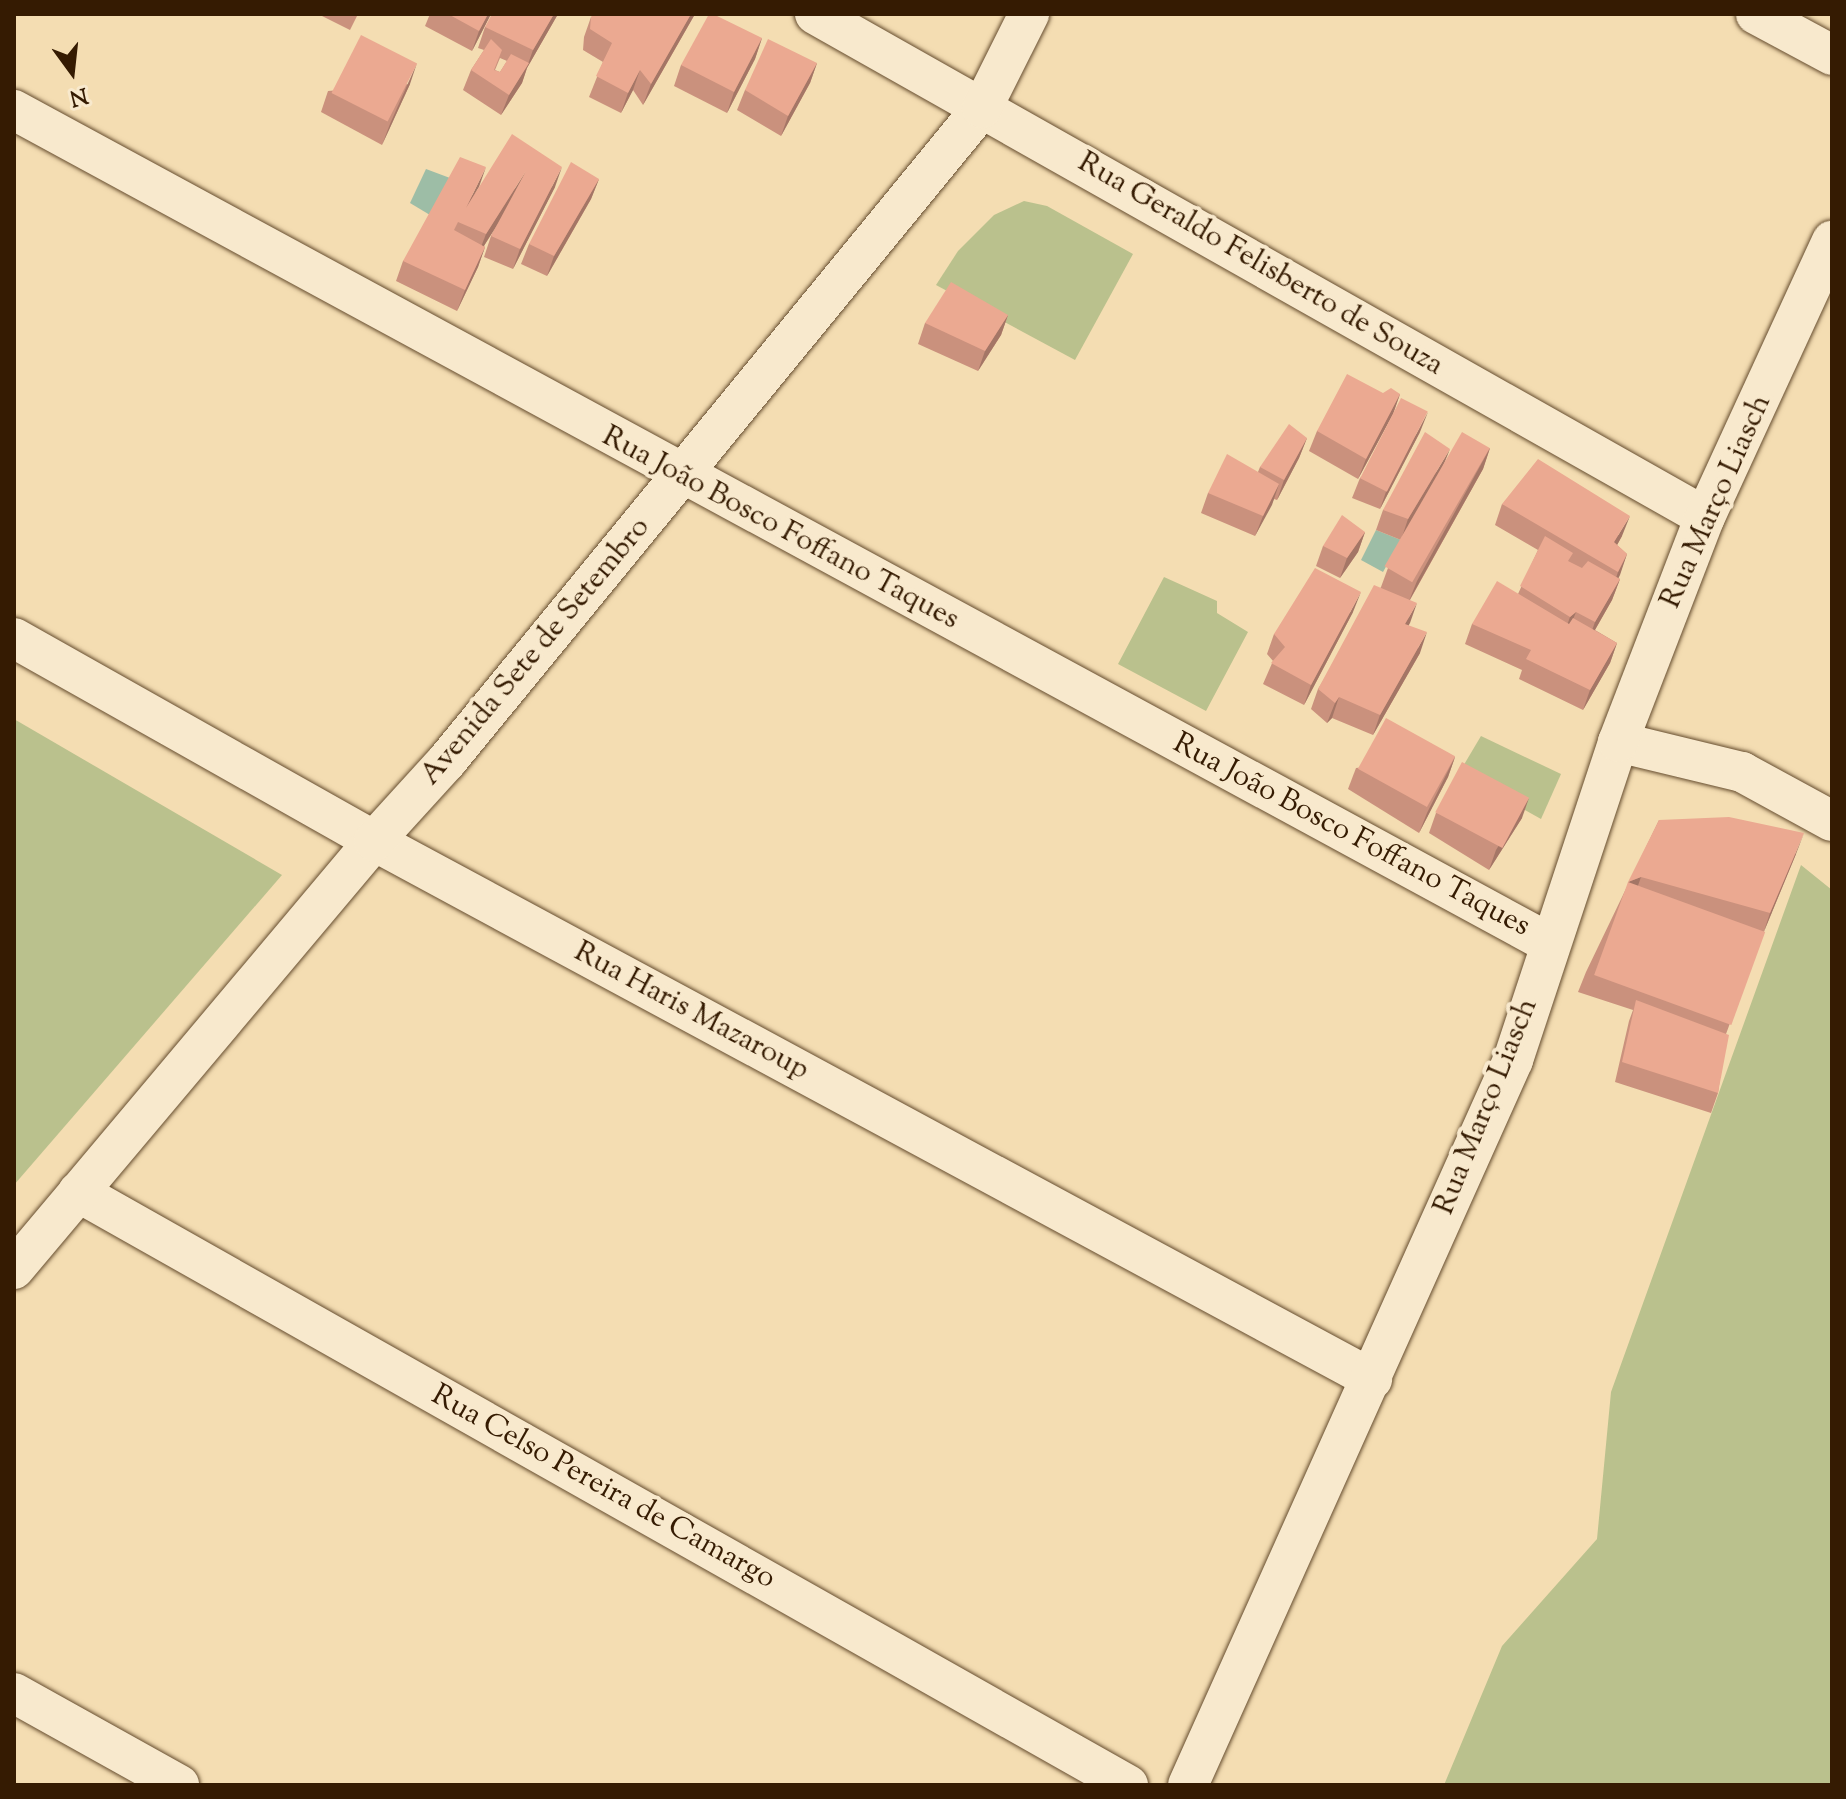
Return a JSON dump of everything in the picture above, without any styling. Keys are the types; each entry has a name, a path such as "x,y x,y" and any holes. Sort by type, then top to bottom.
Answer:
{"street":[{"name":"Rua Geraldo Felisberto de Souza","path":"815,14 1705,517"},
{"name":"Avenida Sete de Setembro","path":"14,1269 374,841 446,762 982,108 1029,14"},
{"path":"1756,14 1832,55"},
{"name":"Rua João Bosco Foffano Taques","path":"14,110 681,477 1549,943"},
{"name":"Rua Março Liasch","path":"1188,1785 1513,1060 1549,943 1618,742 1705,517 1832,241"},
{"name":"Rua Haris Mazaroup","path":"14,638 374,841 1372,1379"},
{"path":"1618,742 1742,772 1832,821"},
{"name":"Rua Celso Pereira de Camargo","path":"78,1192 1128,1785"},
{"path":"14,1693 179,1785"}],"shaded area":[{"path":"426,169 450,178 430,215 410,203"},
{"path":"1024,201 1047,206 1133,254 1075,360 936,285 958,251 994,215"},
{"path":"1376,530 1401,540 1383,572 1361,560"},
{"path":"1164,577 1217,601 1217,613 1248,632 1206,711 1118,664"},
{"path":"14,719 282,875 14,1185"},
{"path":"1481,736 1561,774 1541,819 1459,773"},
{"path":"1801,865 1832,890 1832,1785 1444,1785 1502,1646 1597,1539 1611,1392"}],"building":[{"path":"448,14 488,14 479,31"},
{"path":"492,14 554,14 533,50 485,27"},
{"path":"593,14 691,14 651,84 640,70 628,93 596,76 612,43 590,29"},
{"path":"709,14 762,38 734,92 681,65"},
{"path":"361,35 417,64 388,122 331,93"},
{"path":"491,39 502,50 494,70 500,72 511,54 529,63 509,95 471,70"},
{"path":"768,39 817,63 788,116 745,90"},
{"path":"512,134 562,167 520,249 491,236 526,171 486,234 458,222 454,230 485,247 465,290 403,261 460,157 486,167 466,208"},
{"path":"571,162 599,179 554,256 529,244"},
{"path":"951,282 1008,315 985,351 925,323"},
{"path":"1347,374 1383,393 1391,388 1400,394 1366,459 1317,431"},
{"path":"1401,398 1428,412 1387,492 1360,478"},
{"path":"1289,424 1307,438 1284,480 1260,467"},
{"path":"1425,432 1450,449 1408,519 1383,510"},
{"path":"1462,432 1490,448 1412,582 1384,566"},
{"path":"1227,454 1279,484 1263,516 1208,493"},
{"path":"1538,459 1630,516 1614,542 1627,554 1618,572 1502,504"},
{"path":"1342,515 1365,532 1347,558 1323,546"},
{"path":"1545,536 1573,553 1568,561 1582,568 1588,561 1620,579 1595,622 1576,612 1570,617 1520,586"},
{"path":"1315,568 1361,592 1311,685 1271,663 1285,647 1274,634"},
{"path":"1497,581 1569,624 1573,618 1617,643 1590,690 1526,659 1531,650 1472,624"},
{"path":"1374,585 1417,603 1405,624 1427,632 1380,715 1339,697 1335,703 1318,689"},
{"path":"1386,718 1455,756 1427,807 1358,769"},
{"path":"1462,762 1529,798 1502,848 1435,812"},
{"path":"1729,817 1804,833 1770,913 1641,877 1628,882 1659,820"},
{"path":"1628,882 1765,932 1731,1025 1594,975"},
{"path":"1636,1000 1729,1035 1718,1093 1622,1062"}]}
